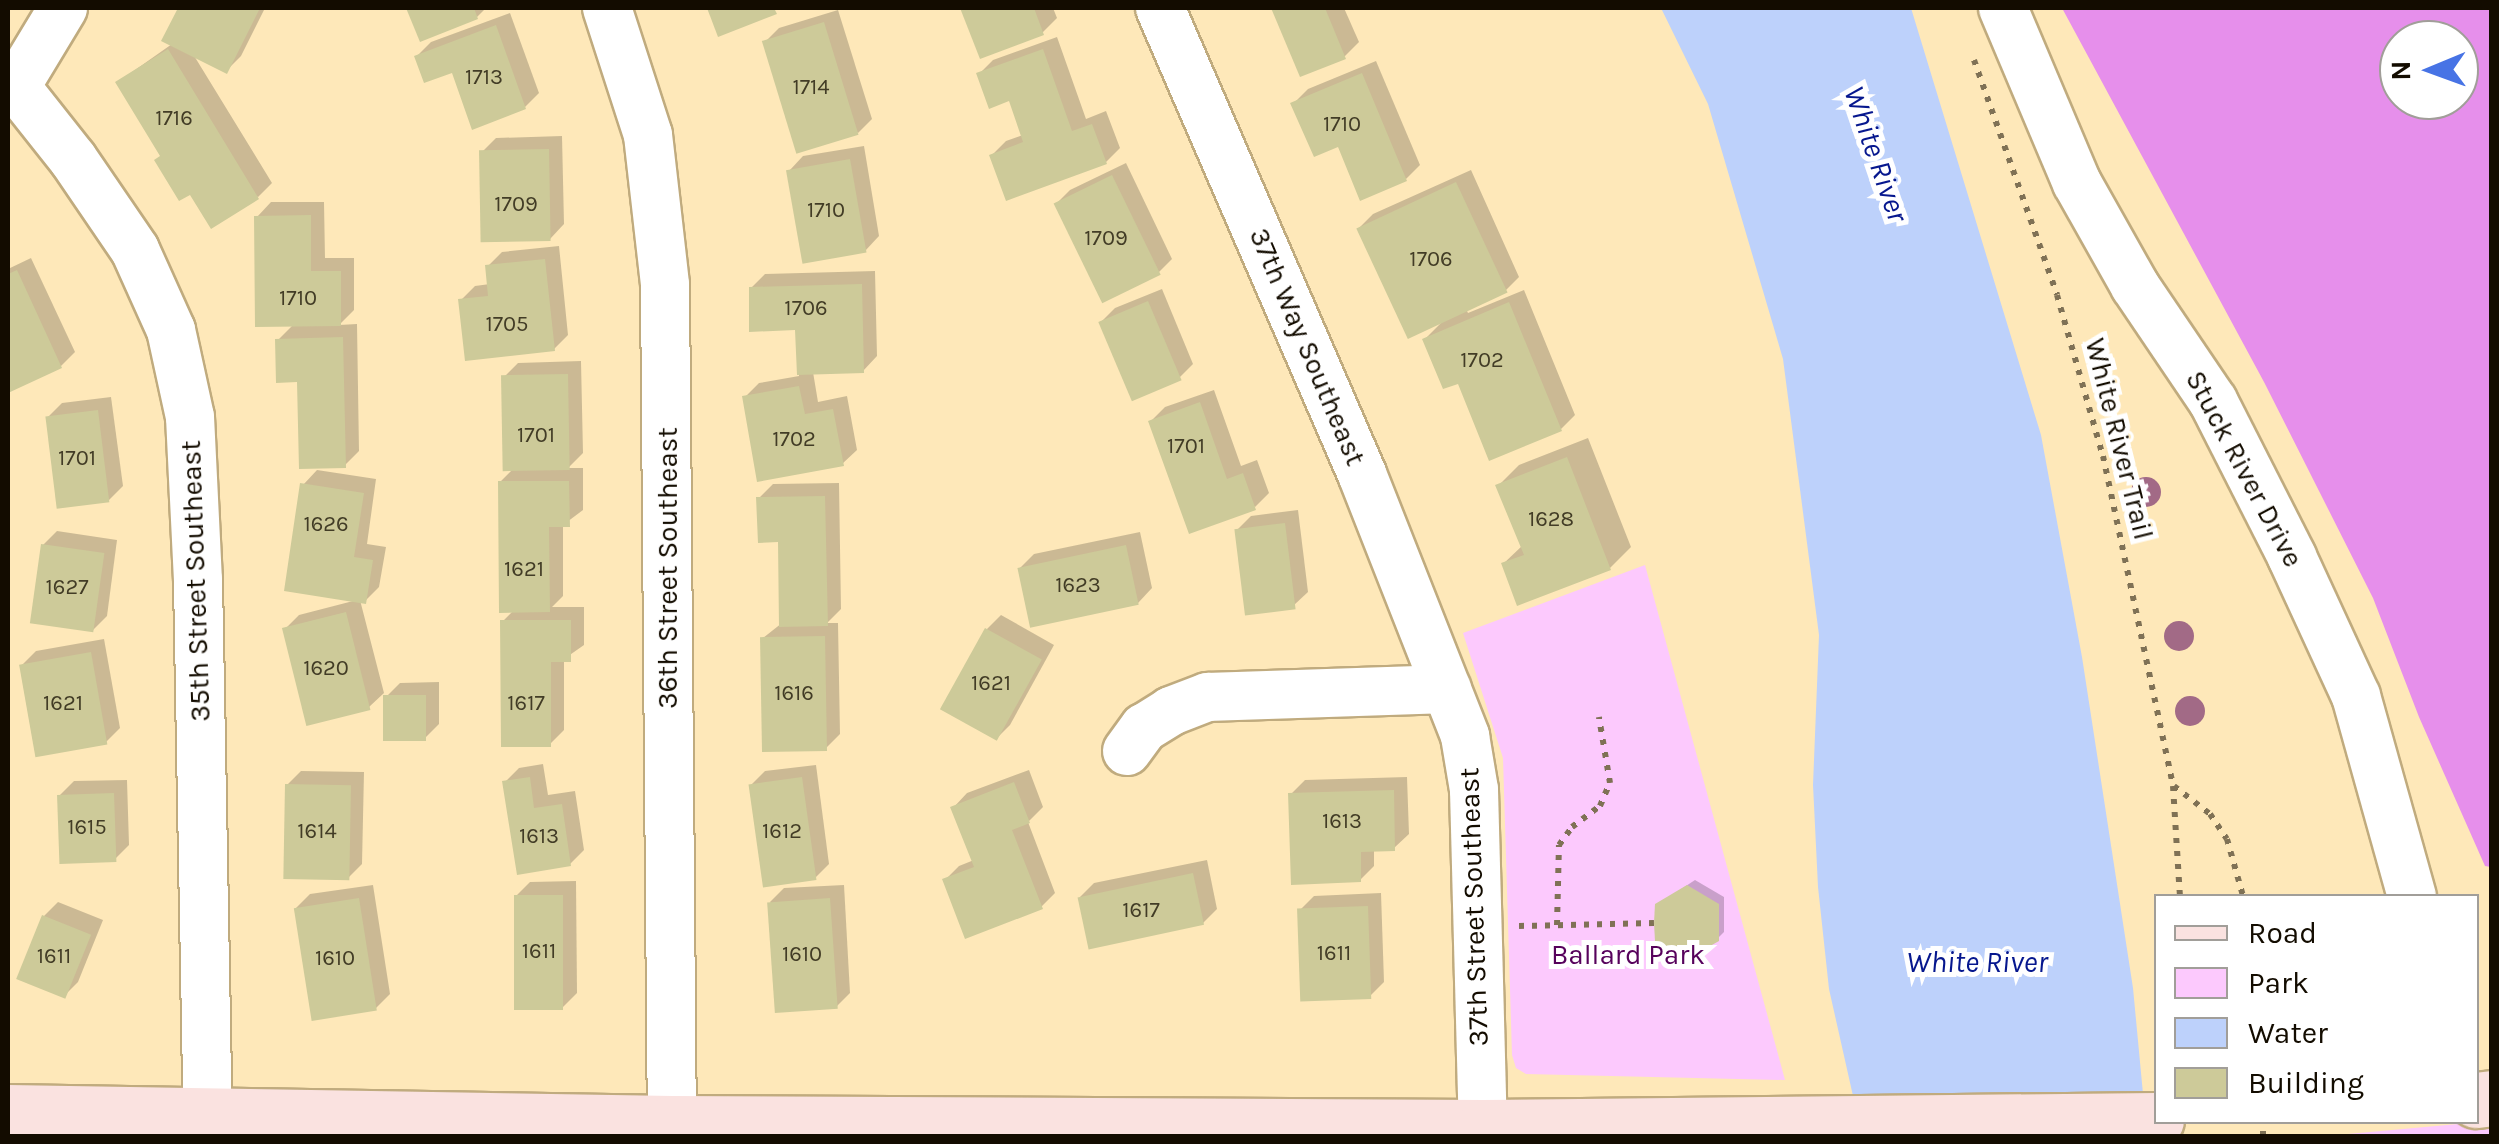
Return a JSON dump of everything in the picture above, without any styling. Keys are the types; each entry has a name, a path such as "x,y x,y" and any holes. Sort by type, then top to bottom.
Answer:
{"street":[{"path":"12,82 63,8"},
{"name":"36th Street Southeast","path":"607,8 648,135 666,285 672,1130"},
{"name":"37th Way Southeast","path":"1160,8 1362,474 1447,690"},
{"name":"Stuck River Drive","path":"2003,8 2076,183 2135,286 2212,401 2300,574 2356,696 2411,894"},
{"name":"35th Street Southeast","path":"12,82 134,250 172,330 190,417 208,1126"},
{"path":"1127,751 1144,728 1171,711 1208,697 1447,690"},
{"name":"37th Street Southeast","path":"1447,690 1465,736 1474,790 1483,1128"},
{"path":"8,1112 208,1126 672,1130 1483,1128 1731,1122 2154,1120"}],"path":[{"name":"White River Trail","path":"1968,45 2057,295 2103,456 2173,786 2180,894"},
{"path":"1557,925 1559,845 1572,827 1600,806 1610,782 1598,716"},
{"path":"2173,786 2210,814 2227,840 2242,894"},
{"path":"1477,926 1654,922"}],"green space":[{"name":"Ballard Park","path":"1645,565 1785,1080 1526,1074 1516,1068 1512,1055 1503,758 1463,633"},
{"path":"2491,1121 2491,1136 2285,1136 2348,1134"}],"shaded area":[{"path":"2062,8 2491,8 2491,867 2485,866 2419,717 2373,598 2264,382"}],"water":[{"name":"White River","path":"1661,8 1911,8 2041,435 2082,657 2133,988 2147,1136 1862,1136 1829,989 1818,887 1813,785 1819,635 1783,359 1708,104"}],"building":[{"path":"178,8 260,8 227,74 161,41"},
{"path":"406,8 474,8 478,19 420,42"},
{"path":"707,8 774,8 777,14 718,37"},
{"path":"960,8 1034,8 1044,35 980,59"},
{"path":"1271,8 1325,8 1346,59 1300,77"},
{"path":"824,22 858,135 796,154 762,41"},
{"path":"496,25 526,109 472,130 452,73 424,83 414,56"},
{"path":"168,49 259,199 211,229 190,195 179,201 154,160 160,156 115,82"},
{"path":"1043,49 1072,131 1092,124 1107,164 1006,201 989,155 1023,142 1009,101 989,109 976,73"},
{"path":"1362,73 1407,181 1360,201 1338,147 1314,157 1290,103"},
{"path":"549,149 551,241 481,242 479,150"},
{"path":"850,159 866,253 802,264 786,170"},
{"path":"1112,175 1161,275 1102,303 1054,203"},
{"path":"1456,182 1508,293 1408,339 1356,228"},
{"path":"311,215 311,271 341,271 341,326 255,327 254,216"},
{"path":"545,259 555,351 465,361 458,299 488,296 485,265"},
{"path":"17,270 62,368 8,393 8,274"},
{"path":"862,284 864,373 797,375 795,330 749,332 749,287"},
{"path":"1148,301 1182,380 1132,401 1098,322"},
{"path":"1509,302 1562,431 1489,461 1458,384 1443,389 1422,339"},
{"path":"343,337 346,468 299,469 297,382 276,383 275,339"},
{"path":"568,374 570,470 503,471 501,375"},
{"path":"799,386 805,414 833,409 844,466 757,482 742,396"},
{"path":"1200,402 1227,479 1243,473 1256,510 1189,534 1148,421"},
{"path":"98,410 109,502 57,509 45,416"},
{"path":"1567,457 1611,570 1517,606 1501,563 1524,555 1495,485"},
{"path":"498,481 569,481 570,527 549,527 550,612 499,613"},
{"path":"300,483 364,493 354,557 373,560 366,604 284,591"},
{"path":"825,496 828,626 779,627 778,542 758,543 756,497"},
{"path":"1285,523 1296,609 1245,616 1234,529"},
{"path":"41,544 104,553 93,632 30,623"},
{"path":"1126,545 1139,605 1030,628 1017,568"},
{"path":"346,612 370,710 306,726 282,628"},
{"path":"500,620 571,620 571,662 551,662 551,747 501,747"},
{"path":"985,628 1042,660 997,741 940,709"},
{"path":"825,636 827,751 762,752 760,637"},
{"path":"91,652 107,745 35,757 19,665"},
{"path":"383,695 426,695 426,741 383,741"},
{"path":"530,777 534,808 562,804 571,866 517,875 502,781"},
{"path":"802,777 816,880 763,888 749,785"},
{"path":"1014,782 1030,823 1012,830 1043,909 965,939 942,879 974,867 950,807"},
{"path":"285,784 351,785 349,880 283,879"},
{"path":"1394,790 1395,851 1361,852 1361,882 1291,885 1288,793"},
{"path":"114,793 116,862 59,864 57,795"},
{"path":"1193,873 1204,925 1089,949 1078,898"},
{"path":"1687,885 1719,904 1719,941 1687,959 1655,941 1654,923 1655,904"},
{"path":"514,895 563,895 563,1010 514,1010"},
{"path":"359,898 377,1011 312,1021 294,908"},
{"path":"830,898 838,1009 775,1013 767,902"},
{"path":"1368,906 1371,999 1300,1001 1297,908"},
{"path":"42,915 91,935 65,999 16,979"}]}
